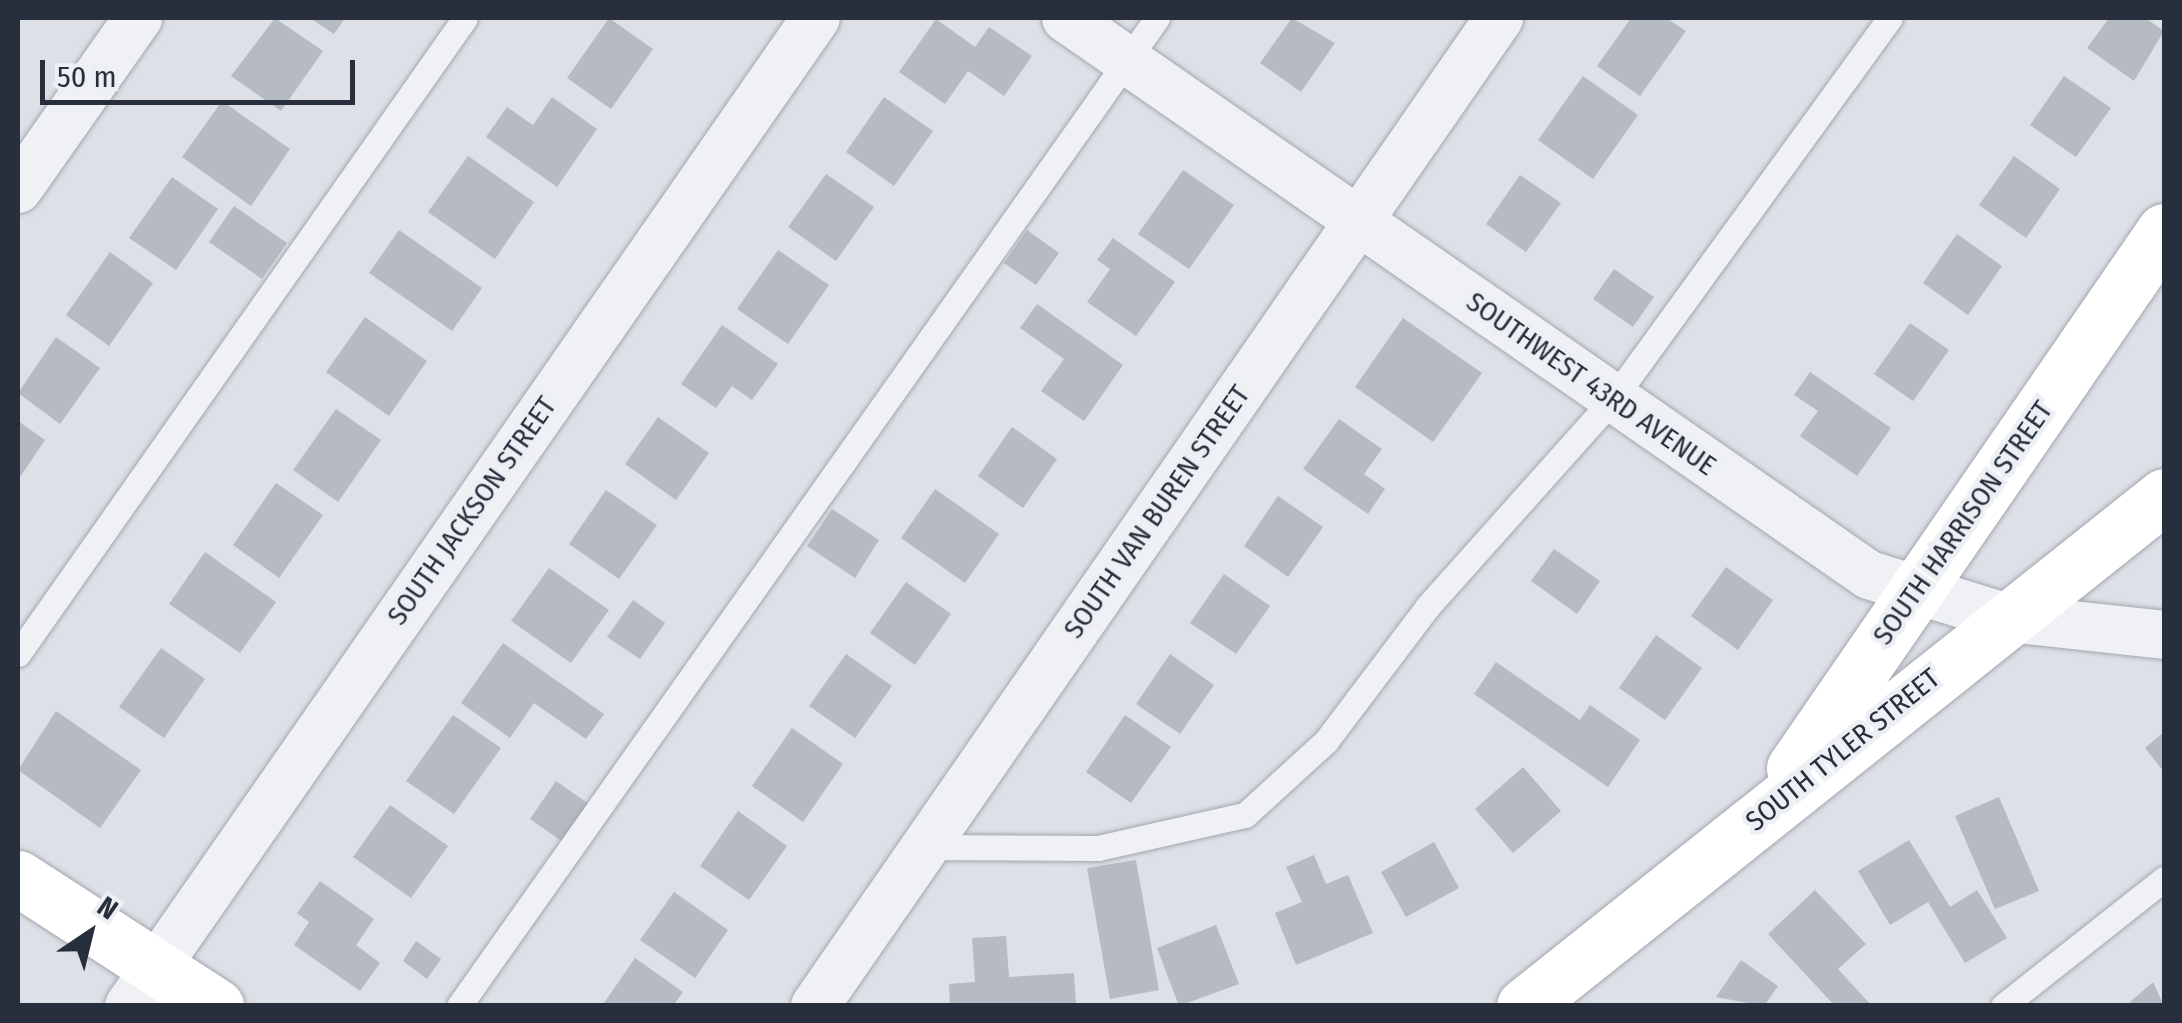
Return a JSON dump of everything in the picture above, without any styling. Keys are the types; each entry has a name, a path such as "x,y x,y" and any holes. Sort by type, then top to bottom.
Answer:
{"street":[{"path":"18,189 138,18"},
{"name":"SOUTH JACKSON STREET","path":"141,988 816,18"},
{"name":"SOUTHWEST 43RD AVENUE","path":"1066,18 1869,575 2008,618 2164,635"},
{"name":"SOUTH VAN BUREN STREET","path":"815,1006 1499,18"},
{"name":"SOUTH HARRISON STREET","path":"1762,814 2164,231"},
{"name":"SOUTH TYLER STREET","path":"1524,1006 2164,496"},
{"path":"18,878 141,988 216,1006"}],"lane":[{"path":"18,654 464,18"},
{"path":"459,1006 1157,18"},
{"path":"925,847 1098,848 1245,815 1326,741 1428,606 1613,399 1890,18"},
{"path":"2003,1006 2164,879"}],"building":[{"path":"275,18 323,51 281,111 231,76"},
{"path":"310,18 345,18 334,34"},
{"path":"609,18 653,49 611,109 567,78"},
{"path":"1292,18 1335,43 1301,92 1260,63"},
{"path":"1631,18 1666,18 1686,31 1640,96 1597,66"},
{"path":"2109,18 2145,18 2164,31 2134,81 2087,48"},
{"path":"936,19 975,47 989,27 1032,56 1004,96 968,71 945,104 899,72"},
{"path":"1583,76 1638,115 1593,179 1538,140"},
{"path":"2064,76 2111,108 2076,157 2030,125"},
{"path":"552,97 597,129 557,187 486,137 507,107 533,125"},
{"path":"884,97 933,131 894,186 846,152"},
{"path":"222,101 290,149 251,206 182,157"},
{"path":"468,156 534,202 495,259 428,212"},
{"path":"2014,156 2060,189 2026,238 1979,205"},
{"path":"1183,170 1234,205 1189,269 1138,234"},
{"path":"826,174 874,207 836,261 788,227"},
{"path":"1520,175 1561,203 1526,252 1486,224"},
{"path":"172,177 218,209 176,270 129,238"},
{"path":"234,206 287,243 262,279 209,242"},
{"path":"399,230 482,288 452,331 369,273"},
{"path":"1027,230 1059,253 1036,285 1004,263"},
{"path":"1957,234 2002,266 1968,315 1923,283"},
{"path":"1113,238 1175,282 1136,336 1087,302 1110,269 1097,260"},
{"path":"778,250 829,285 788,344 737,309"},
{"path":"110,252 153,283 109,346 66,315"},
{"path":"1614,269 1654,297 1633,327 1593,299"},
{"path":"1037,304 1123,365 1084,421 1041,391 1064,359 1020,328"},
{"path":"365,317 427,361 389,416 326,372"},
{"path":"1403,318 1482,373 1433,442 1355,387"},
{"path":"1910,323 1949,350 1913,401 1874,374"},
{"path":"722,325 778,364 752,400 732,386 716,408 681,384"},
{"path":"56,337 100,368 60,424 18,393"},
{"path":"1810,372 1891,428 1857,476 1800,436 1818,411 1794,395"},
{"path":"336,409 381,440 338,502 293,470"},
{"path":"658,417 709,453 676,500 625,464"},
{"path":"1339,419 1382,449 1364,474 1385,489 1368,514 1303,469"},
{"path":"18,421 45,440 18,480"},
{"path":"1012,427 1057,459 1023,508 978,476"},
{"path":"276,483 323,515 279,578 233,545"},
{"path":"935,489 999,534 965,583 901,538"},
{"path":"606,490 657,525 619,579 569,544"},
{"path":"1278,496 1323,527 1288,577 1244,546"},
{"path":"832,509 879,540 855,578 807,546"},
{"path":"1554,549 1600,581 1577,614 1531,581"},
{"path":"205,552 276,602 240,653 169,604"},
{"path":"1726,567 1773,600 1738,650 1691,616"},
{"path":"549,568 609,610 571,663 511,621"},
{"path":"1224,574 1270,606 1236,654 1190,623"},
{"path":"906,582 951,614 915,665 870,633"},
{"path":"633,600 665,623 640,659 607,637"},
{"path":"1656,635 1702,668 1665,720 1619,688"},
{"path":"503,643 604,714 586,739 534,703 510,738 461,703"},
{"path":"161,648 205,679 164,738 119,707"},
{"path":"846,654 892,686 855,738 809,706"},
{"path":"1170,654 1214,685 1180,734 1136,704"},
{"path":"1496,662 1580,720 1590,705 1640,740 1608,787 1474,694"},
{"path":"56,711 141,770 100,828 18,770"},
{"path":"453,715 501,748 454,814 406,781"},
{"path":"1125,715 1171,747 1131,803 1086,772"},
{"path":"792,728 843,764 803,822 752,786"},
{"path":"2164,732 2164,772 2145,748"},
{"path":"1523,767 1561,811 1513,853 1475,809"},
{"path":"556,781 589,804 563,842 530,819"},
{"path":"1999,797 2039,891 1995,909 1955,816"},
{"path":"390,805 448,846 411,898 353,857"},
{"path":"738,811 787,846 749,900 700,866"},
{"path":"1909,840 1950,907 1977,890 2007,938 1965,963 1928,902 1890,925 1858,871"},
{"path":"1434,842 1459,888 1406,917 1381,872"},
{"path":"1314,855 1326,884 1348,875 1373,933 1296,965 1275,913 1302,902 1286,867"},
{"path":"1136,860 1159,990 1110,999 1087,868"},
{"path":"320,881 374,919 356,945 380,963 360,991 294,945 309,922 297,913"},
{"path":"1815,890 1866,944 1838,969 1872,1006 1835,1006 1768,934"},
{"path":"674,892 728,930 695,978 640,940"},
{"path":"1216,925 1239,984 1179,1006 1157,948"},
{"path":"1006,936 1009,977 1074,973 1076,1006 950,1006 949,984 975,982 972,938"},
{"path":"416,941 441,959 427,979 403,961"},
{"path":"635,958 683,992 673,1006 602,1006"},
{"path":"1741,960 1778,986 1764,1006 1716,997"},
{"path":"2153,982 2164,1006 2133,1006 2130,1002"}]}
